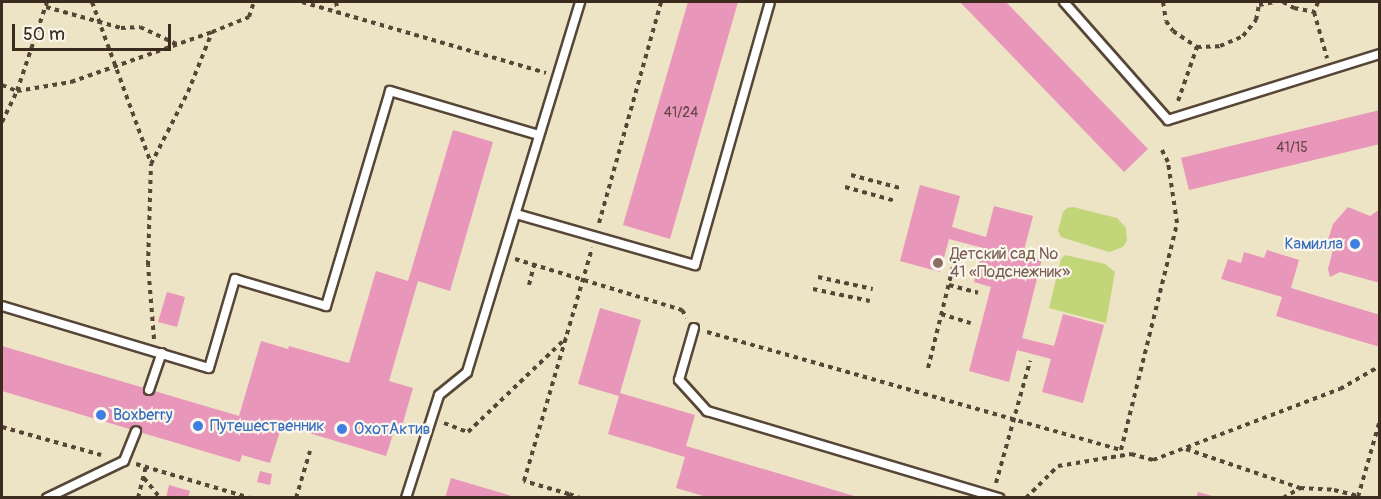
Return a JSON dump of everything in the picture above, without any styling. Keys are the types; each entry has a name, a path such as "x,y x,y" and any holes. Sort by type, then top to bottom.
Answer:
{"lane":[{"path":"406,498 429,418 439,395 467,372 579,2"},
{"path":"516,214 695,265 770,2"},
{"path":"1064,2 1168,120 1380,54"},
{"path":"2,306 209,368 235,279 326,306 390,91 539,135"},
{"path":"694,328 679,380 707,411 996,497"},
{"path":"150,390 158,352"},
{"path":"47,498 124,461 136,431"}],"path":[{"path":"92,2 151,164 148,265 158,352"},
{"path":"2,85 17,91 71,82 249,17 254,2"},
{"path":"302,2 557,76"},
{"path":"336,2 338,12"},
{"path":"580,498 524,482 567,338 661,2"},
{"path":"1163,2 1166,21 1173,31 1197,47 1220,46 1243,36 1256,20 1260,3 1275,2"},
{"path":"1283,2 1294,8 1314,12"},
{"path":"1318,2 1314,12 1330,69"},
{"path":"2,122 17,91 47,4 121,28 140,27 177,44"},
{"path":"151,164 188,92 212,32"},
{"path":"1168,120 1181,95 1197,47"},
{"path":"1120,450 1177,223 1168,162 1161,148"},
{"path":"850,175 900,188"},
{"path":"845,187 896,201"},
{"path":"928,368 957,250"},
{"path":"503,256 682,310 694,328 1120,450 1123,455"},
{"path":"529,285 534,265"},
{"path":"818,277 873,290"},
{"path":"949,285 978,293"},
{"path":"813,289 870,302"},
{"path":"942,314 971,323"},
{"path":"429,418 468,432 567,338"},
{"path":"996,497 1030,361"},
{"path":"1026,498 1058,466 1131,454 1153,460 1340,389 1380,366"},
{"path":"1185,449 1300,488 1334,490 1358,497 1380,420"},
{"path":"2,427 101,455"},
{"path":"296,498 310,451"},
{"path":"132,463 250,498"},
{"path":"138,498 146,467"},
{"path":"143,478 160,498"},
{"path":"1282,497 1300,488"}],"green space":[{"path":"1073,207 1117,218 1126,228 1127,241 1123,247 1109,252 1061,237 1058,231 1063,212"},
{"path":"1065,255 1105,264 1115,272 1106,323 1049,308 1061,259"}],"building":[{"path":"688,2 738,2 670,239 623,225"},
{"path":"960,2 1006,2 1148,149 1124,172"},
{"path":"1380,110 1380,144 1189,190 1181,158"},
{"path":"453,130 493,142 450,291 418,281 389,381 413,388 400,433 394,431 386,456 282,425 270,463 242,455 240,462 2,391 2,346 239,416 261,341 288,349 289,346 349,363 376,271 408,281"},
{"path":"920,185 960,196 952,227 986,237 994,206 1033,216 1023,254 1042,259 1022,338 1054,346 1063,314 1104,325 1083,403 1042,392 1051,359 1017,350 1009,382 969,371 991,287 974,282 983,248 949,239 940,272 900,261"},
{"name":"Камилла","path":"1348,207 1370,216 1380,209 1380,283 1340,272 1330,277 1328,269 1334,246 1327,243 1333,224"},
{"path":"1267,250 1299,260 1291,288 1380,315 1380,347 1276,316 1282,297 1221,279 1228,259 1241,263 1244,252 1264,258"},
{"path":"167,292 185,297 177,327 158,322"},
{"path":"600,308 641,320 620,393 695,415 686,446 861,498 710,498 676,488 685,457 608,434 619,396 578,384"},
{"path":"260,471 272,474 270,485 257,482"},
{"path":"451,478 515,497 515,498 445,498"},
{"path":"169,485 190,491 188,498 166,498"},
{"path":"1198,492 1216,497 1216,498 1196,498"}],"place":[{"name":"Камилла","path":"1355,244"},
{"name":"Детский сад № 41 «Подснежник»","path":"938,263"},
{"name":"Boxberry","path":"101,415"},
{"name":"Путешественник","path":"198,426"},
{"name":"ОхотАктив","path":"342,429"}]}
